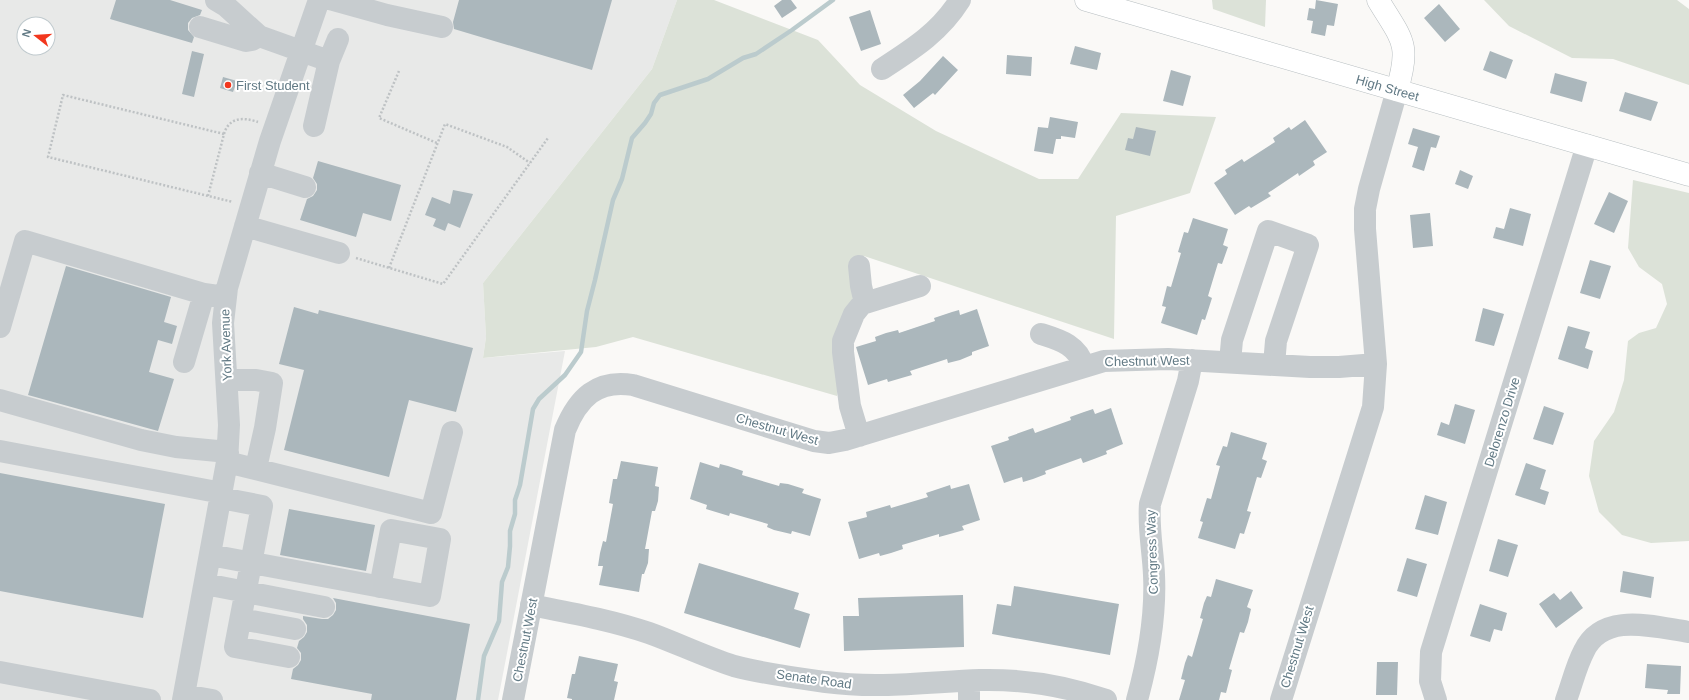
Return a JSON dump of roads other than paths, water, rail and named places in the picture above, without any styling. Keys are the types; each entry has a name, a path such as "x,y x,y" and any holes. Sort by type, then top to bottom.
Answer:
{"main road":[{"name":"High Street","path":"1086,0 1689,175"},
{"path":"1378,0 1404,44 1405,62 1397,90"}],"street":[{"path":"216,0 226,6 259,36 329,61"},
{"name":"York Avenue","path":"183,697 228,457 229,419 224,335 225,297 260,174 319,0"},
{"path":"333,0 380,6 442,27"},
{"path":"882,69 933,33 960,0"},
{"path":"200,27 246,41 256,39 259,36"},
{"path":"314,126 329,61 338,38"},
{"name":"Chestnut West","path":"1281,700 1370,419 1375,394 1376,364 1365,229 1365,209 1369,189 1397,90"},
{"name":"Delorenzo Drive","path":"1436,700 1430,682 1431,652 1587,145"},
{"path":"260,174 305,187"},
{"path":"247,216 339,254"},
{"path":"1230,362 1232,340 1268,231 1308,245 1276,341 1274,366"},
{"path":"0,327 25,241 204,294 225,297"},
{"path":"859,266 861,286 865,303"},
{"path":"859,436 850,406 843,345 855,311 865,303 920,286"},
{"path":"184,362 204,294"},
{"path":"1041,334 1061,341 1071,347 1080,355 1084,367"},
{"name":"Chestnut West","path":"513,700 565,430 578,406 591,392 600,387 616,383 633,385 814,441 829,442 859,436 1084,367 1112,360 1192,360 1274,366 1332,367 1376,364"},
{"name":"Congress Way","path":"1137,700 1150,634 1154,601 1154,573 1149,522 1150,504 1188,382 1192,360"},
{"path":"227,380 256,380 272,383 266,428 256,468"},
{"path":"0,400 141,440 228,457 256,468 431,512 452,432"},
{"path":"0,450 222,495 262,506 235,647 289,657"},
{"path":"210,555 380,587"},
{"path":"205,584 324,606"},
{"name":"Senate Road","path":"531,605 615,622 723,662 768,673 827,682 871,686 969,691 1011,681 1044,685 1106,700"},
{"path":"241,619 295,629"},
{"path":"1566,700 1587,645 1598,633 1606,628 1633,624 1689,632"},
{"path":"0,672 150,700"},
{"path":"183,697 212,700"}],"waterway":[{"path":"478,700 484,656 499,621 502,582 508,567 510,531 515,514 515,500 520,485 533,409 539,399 565,375 581,352 587,311 613,200 622,179 632,138 651,114 654,103 660,95 708,79 743,58 756,54 833,0"}],"place":[{"name":"First Student","path":"228,85"}]}
